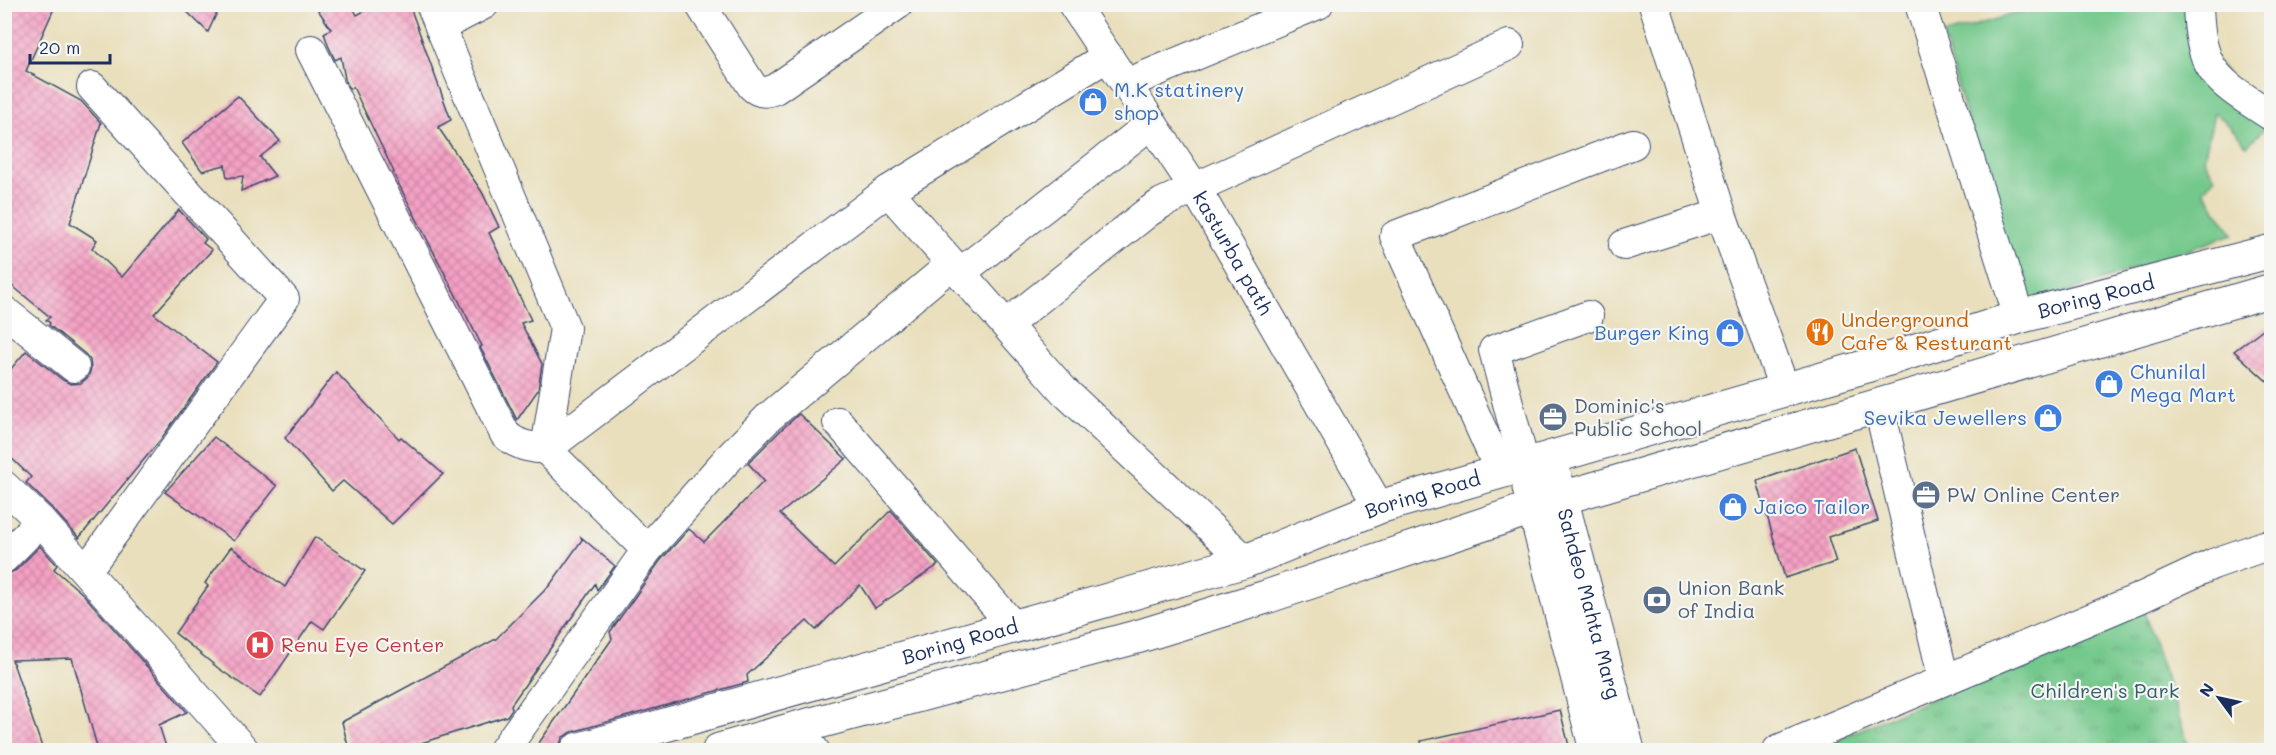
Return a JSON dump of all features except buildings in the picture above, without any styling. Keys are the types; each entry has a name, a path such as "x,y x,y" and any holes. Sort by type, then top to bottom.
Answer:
{"street":[{"path":"484,4 436,16 565,328 546,449"},
{"path":"700,4 752,86 758,91 767,92 776,89 898,4"},
{"name":"kasturba path","path":"1073,4 1195,188 1379,507"},
{"path":"1126,84 1318,4"},
{"path":"1654,4 1721,214 1784,388"},
{"path":"1920,4 2019,316"},
{"path":"2198,4 2199,32 2204,55 2212,70 2223,82 2271,116"},
{"path":"1006,325 1148,212 1195,188 1509,45"},
{"path":"311,51 505,434 524,446 546,449 647,550"},
{"path":"546,449 888,191 1108,56"},
{"path":"86,571 284,299 92,87"},
{"path":"504,750 647,550 727,460 769,417 956,268 1152,123"},
{"path":"1525,465 1395,236 1633,144"},
{"path":"888,191 1064,391 1246,561"},
{"path":"1624,245 1721,214"},
{"name":"Boring Road","path":"577,750 1246,561 1379,507 1784,388 1867,366 2019,316 2271,251"},
{"path":"719,750 803,740 1140,636 1548,504 2271,290"},
{"path":"4,311 74,367"},
{"path":"1525,465 1494,350 1588,316"},
{"path":"1879,406 1944,680"},
{"path":"838,422 1014,627"},
{"name":"Sahdeo Mahta Marg","path":"1525,465 1548,504 1628,750"},
{"path":"4,486 86,571 244,750"},
{"name":"Sahdeo Mahta Marg","path":"1548,504 1596,750"},
{"path":"4,558 40,521"},
{"path":"1778,750 2140,598 2213,564 2269,545"}],"green space":[{"path":"2044,5 2192,5 2192,32 2270,123 2247,146 2225,121 2214,113 2204,159 2215,178 2203,190 2233,234 2022,308 1943,35"},
{"name":"Children's Park","path":"2143,609 2190,750 1812,750"}],"place":[{"name":"M.K statinery shop","path":"1093,102"},
{"name":"Underground Cafe & Resturant","path":"1820,332"},
{"name":"Burger King","path":"1730,333"},
{"name":"Chunilal Mega Mart","path":"2109,384"},
{"name":"Dominic's Public School","path":"1553,417"},
{"name":"Sevika Jewellers","path":"2048,418"},
{"name":"PW Online Center","path":"1926,495"},
{"name":"Jaico Tailor","path":"1733,507"},
{"name":"Union Bank of India","path":"1657,600"},
{"name":"Renu Eye Center","path":"260,645"}]}
